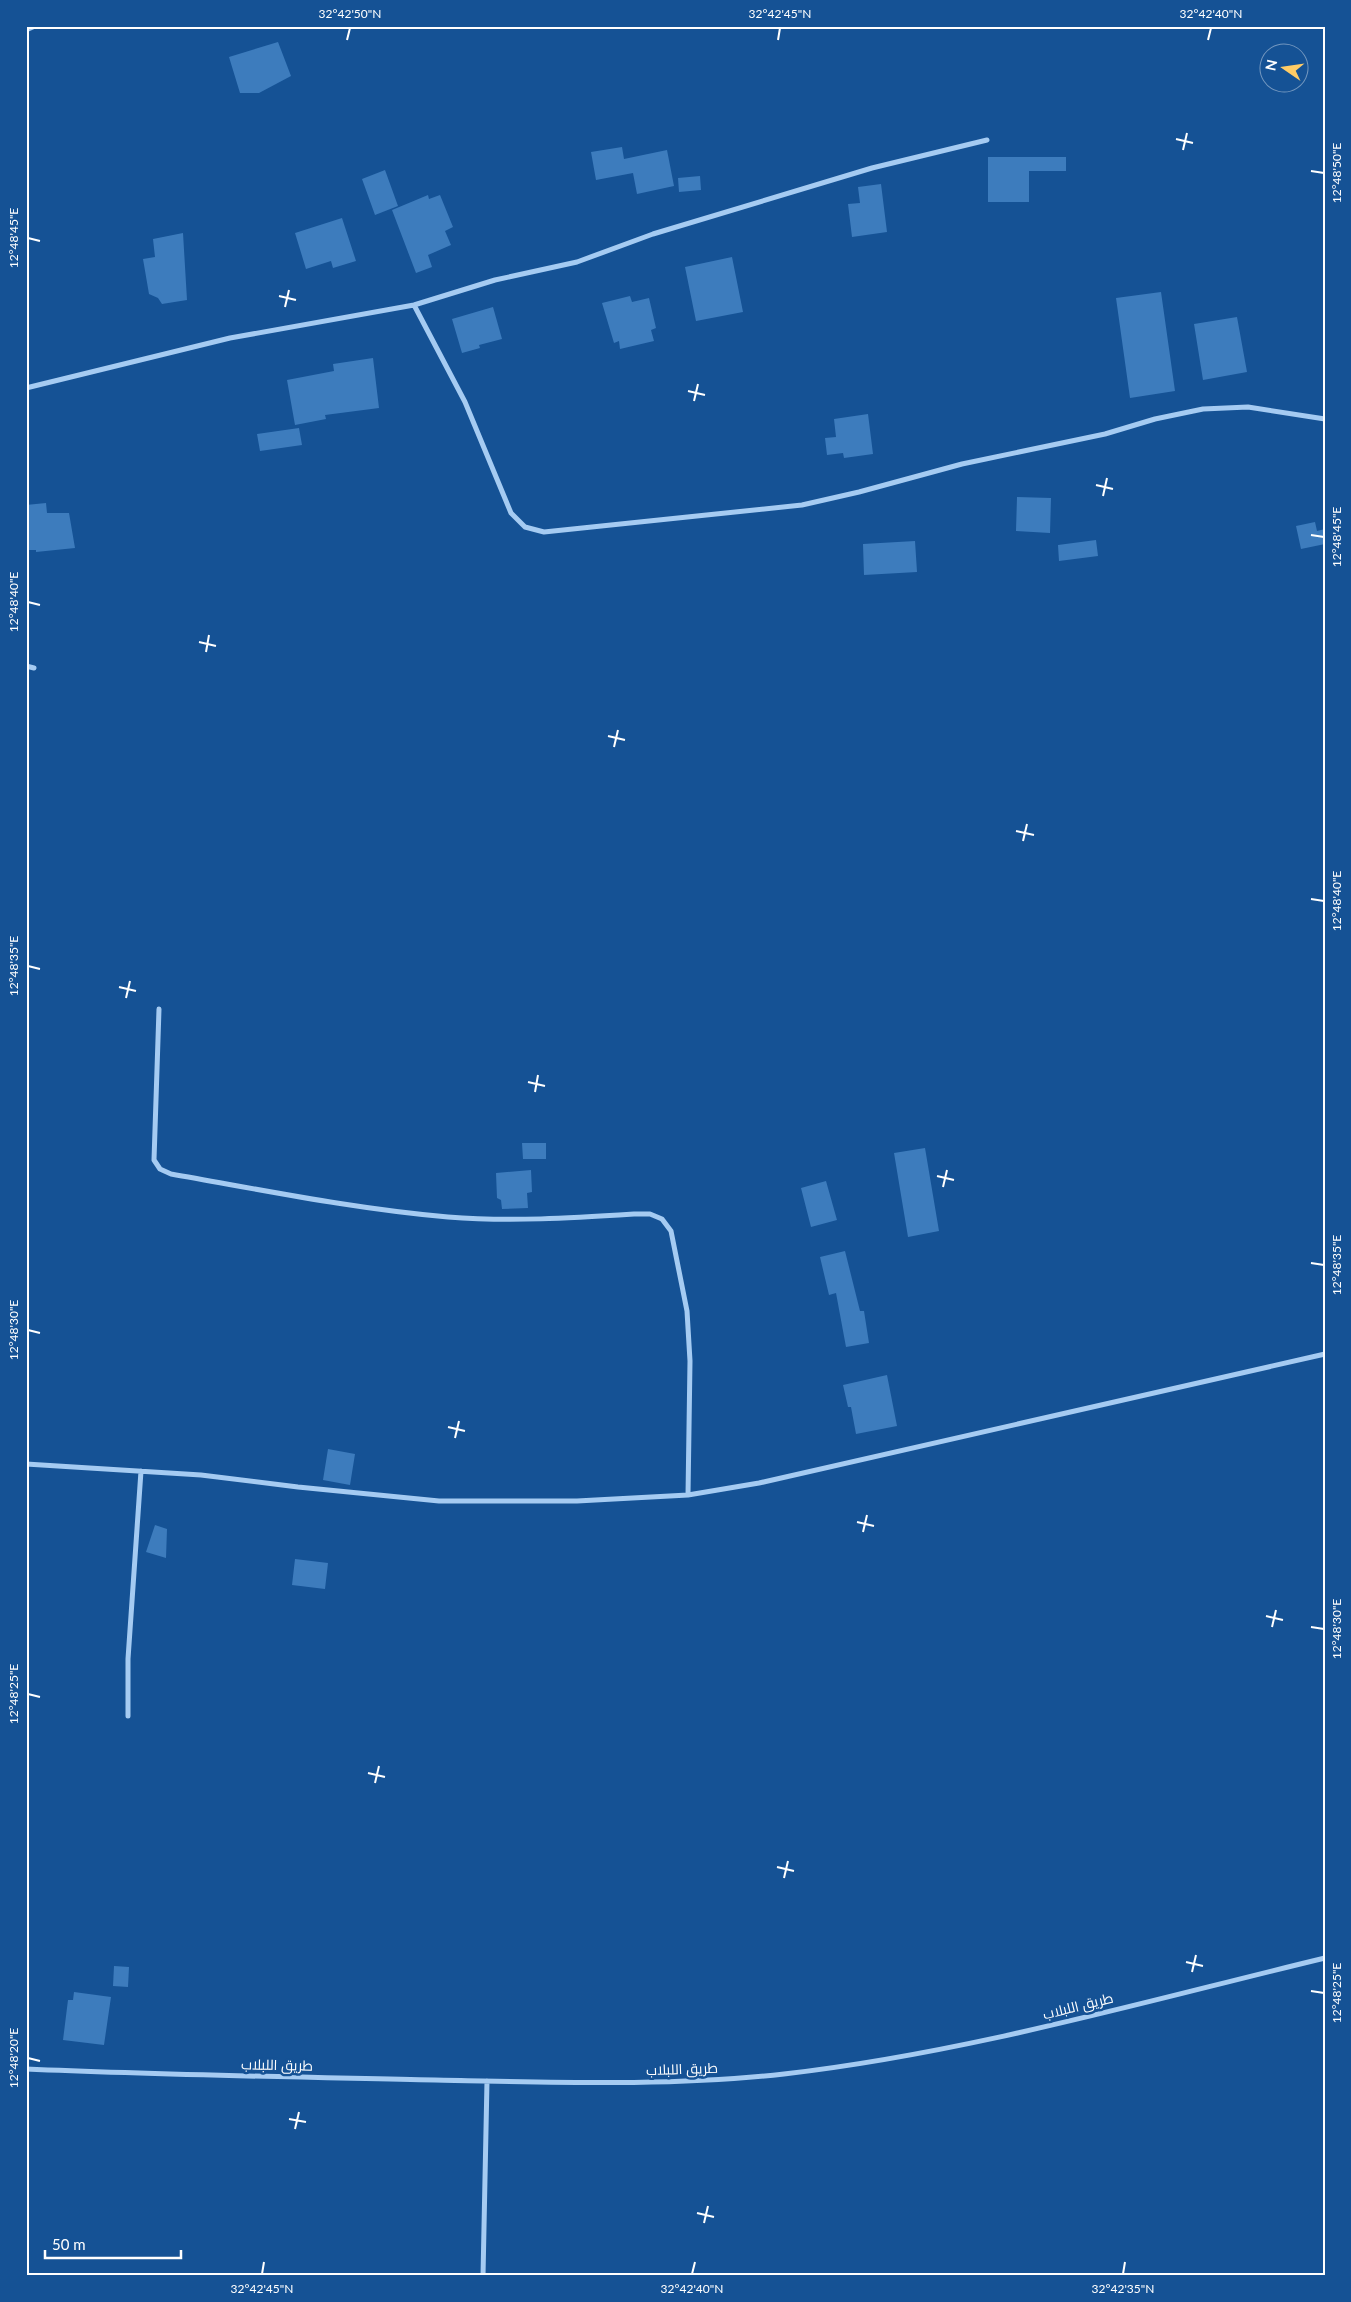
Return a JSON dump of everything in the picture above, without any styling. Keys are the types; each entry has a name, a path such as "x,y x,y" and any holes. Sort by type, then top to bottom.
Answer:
{"street":[{"path":"26,30 35,26"},
{"path":"26,388 230,338 414,306 495,280 577,262 653,234 872,168 987,140"},
{"path":"414,306 465,402 510,513 525,527 544,532 802,505 859,492 962,464 1105,434 1155,419 1202,409 1248,407 1325,419"},
{"path":"26,666 34,668"},
{"path":"158,1009 154,1160 160,1169 300,1196 450,1217 519,1220 650,1214 662,1219 671,1231 687,1311 690,1361 688,1495"},
{"path":"26,1464 201,1474 308,1488 439,1500 577,1501 688,1495 759,1483 1325,1354"},
{"path":"128,1716 128,1659 141,1471"},
{"name":"طريق اللبلاب","path":"26,2069 121,2073 487,2081 715,2080 846,2066 930,2052 1325,1958"},
{"path":"483,2276 487,2081"}],"building":[{"path":"278,42 291,76 259,93 240,93 229,57"},
{"path":"622,147 624,159 667,150 674,186 637,194 633,173 596,180 591,152"},
{"path":"988,157 1066,157 1066,171 1029,171 1029,202 988,202"},
{"path":"385,170 398,206 375,215 362,179"},
{"path":"700,176 701,190 679,192 678,178"},
{"path":"881,184 887,232 852,237 848,204 860,203 858,187"},
{"path":"428,195 429,199 440,195 453,227 445,231 451,245 428,255 432,267 416,273 392,210"},
{"path":"342,218 356,261 333,268 331,261 306,269 295,233"},
{"path":"183,233 187,300 162,304 158,298 149,294 143,259 155,257 153,239"},
{"path":"732,257 743,312 696,321 685,267"},
{"path":"1161,292 1175,391 1130,398 1116,298"},
{"path":"630,296 632,302 649,298 656,328 651,330 654,341 620,349 619,341 614,343 602,303"},
{"path":"493,307 502,339 479,345 480,348 462,353 452,319"},
{"path":"1237,317 1247,372 1203,380 1194,324"},
{"path":"373,358 379,408 325,415 326,419 295,425 287,380 334,371 333,364"},
{"path":"868,414 873,454 844,458 843,453 827,455 825,438 836,437 834,419"},
{"path":"299,428 302,445 260,451 257,434"},
{"path":"1017,497 1051,498 1050,533 1016,531"},
{"path":"46,503 47,513 69,513 75,548 36,552 36,550 26,550 26,505"},
{"path":"1315,522 1317,531 1325,529 1325,544 1301,549 1296,526"},
{"path":"1096,540 1098,556 1059,561 1058,545"},
{"path":"915,541 917,572 864,575 863,544"},
{"path":"522,1143 546,1143 546,1159 523,1159"},
{"path":"925,1148 939,1231 908,1237 894,1153"},
{"path":"531,1170 532,1192 527,1193 528,1208 502,1209 501,1200 497,1198 496,1173"},
{"path":"826,1181 837,1220 811,1227 801,1188"},
{"path":"845,1251 860,1311 864,1311 869,1343 846,1347 836,1293 829,1295 820,1257"},
{"path":"887,1375 897,1426 856,1434 851,1407 848,1407 843,1385"},
{"path":"328,1449 355,1454 350,1485 323,1480"},
{"path":"155,1525 167,1529 166,1558 146,1552"},
{"path":"295,1559 328,1563 325,1589 292,1585"},
{"path":"114,1966 129,1967 128,1987 113,1986"},
{"path":"74,1992 111,1997 104,2045 63,2040 68,2000 73,2000"}]}
